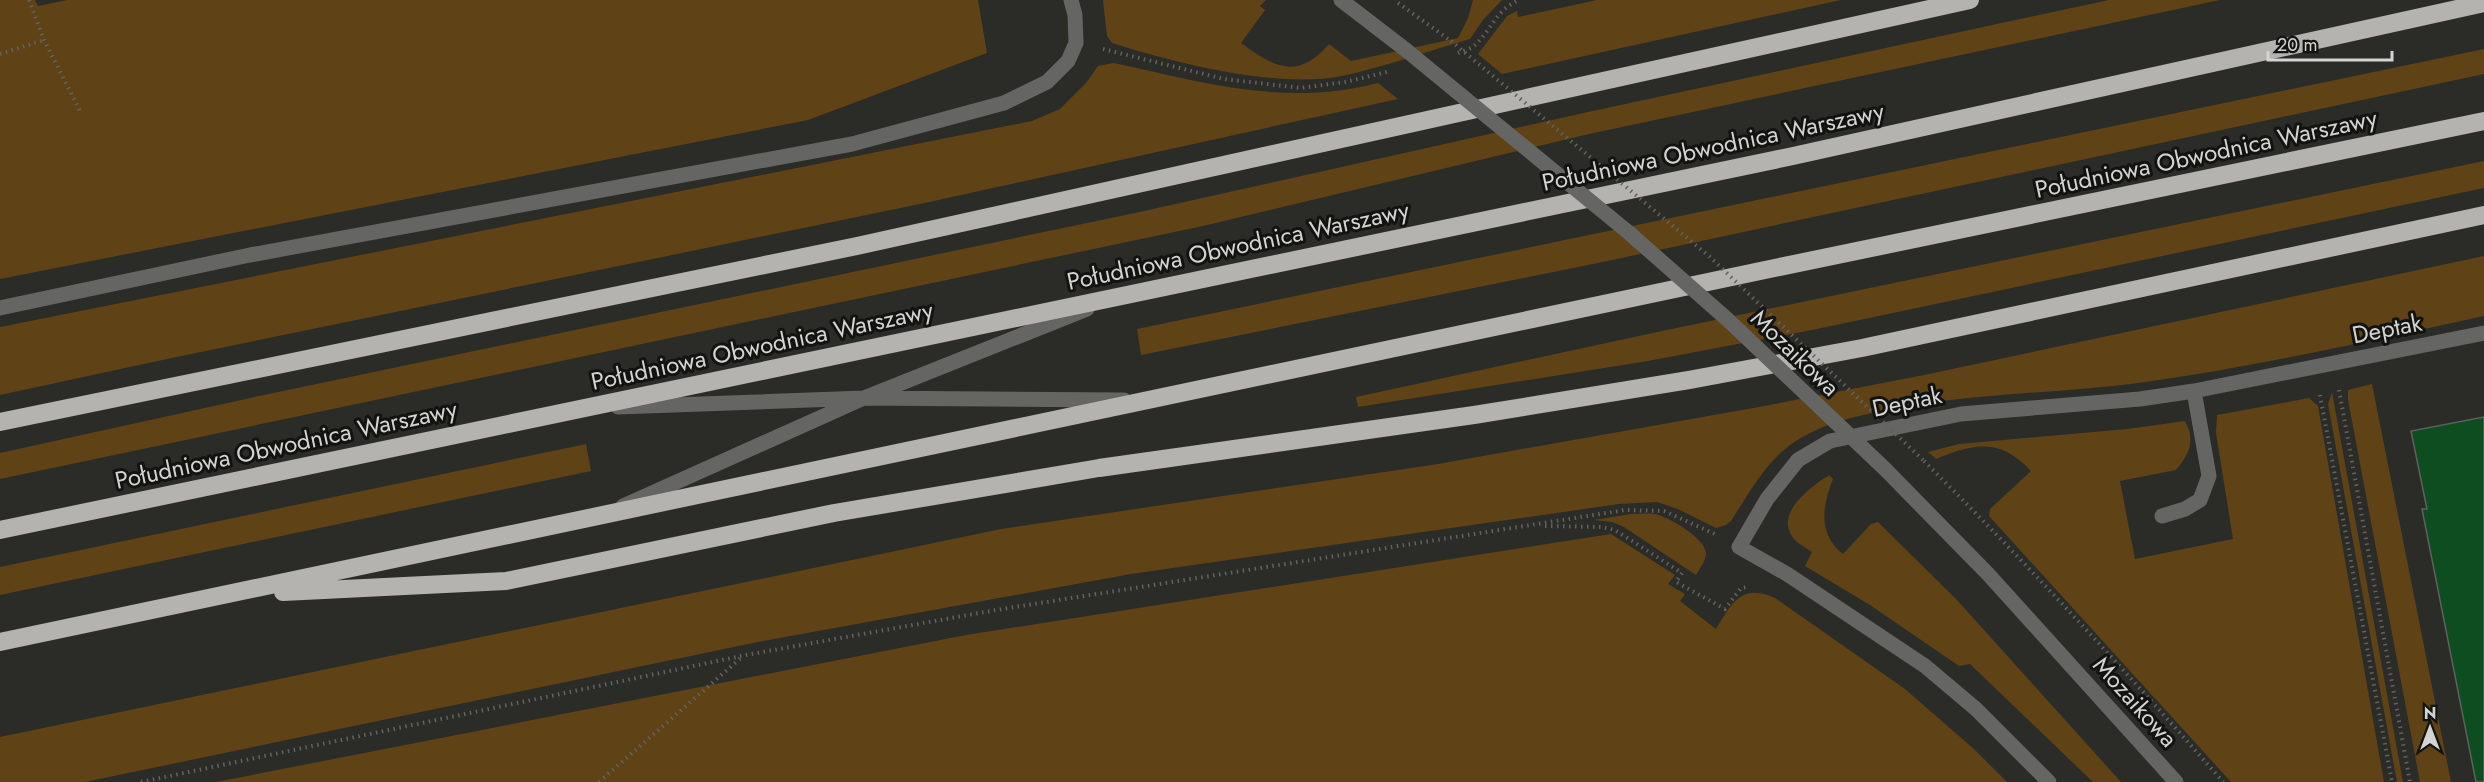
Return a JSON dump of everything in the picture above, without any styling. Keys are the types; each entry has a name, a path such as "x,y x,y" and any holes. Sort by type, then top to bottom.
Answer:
{"highway":[{"path":"0,422 857,246 1970,0"},
{"path":"2424,16 2469,0"},
{"name":"Południowa Obwodnica Warszawy","path":"0,530 1793,156 2484,3"},
{"name":"Południowa Obwodnica Warszawy","path":"0,642 2484,121"},
{"path":"227,595 506,581 834,513 1099,468 1474,415 1700,378 1863,348 2484,215"}],"street":[{"path":"0,308 250,255 852,144 1004,103 1047,81 1068,61 1076,43 1075,15 1071,0"},
{"name":"Mozaikowa","path":"1341,0 1406,50 1628,232 1728,320 1885,469 1988,574 2176,782"},
{"path":"603,514 864,398 1124,294"},
{"name":"Deptak","path":"1739,547 1767,499 1798,460 1830,441 1961,414 2140,399 2194,391 2484,333"},
{"path":"2162,516 2184,509 2200,500 2209,476 2194,391"},
{"path":"584,408 864,398 1148,400"},
{"path":"1739,547 1787,574 1925,666 1976,709 2049,782"}],"path":[{"path":"29,0 44,40 81,113"},
{"path":"1394,0 1451,40"},
{"path":"1455,54 1473,47 1492,25 1498,14 1519,0"},
{"path":"0,54 44,40"},
{"path":"1076,43 1224,79 1301,88 1345,82 1389,71"},
{"path":"2334,363 2410,782"},
{"path":"2319,388 2392,782"},
{"path":"1924,461 2023,560 2150,698 2223,782"},
{"path":"141,782 746,654 996,610 1625,510 1664,512 1689,521 1739,547"},
{"path":"1535,526 1601,527 1615,530 1682,573 1676,582 1725,609 1741,588 1751,586"},
{"path":"599,782 746,654"}],"shaded area":[{"path":"0,0 35,0 38,6 67,0 978,0 987,53 808,120 0,279"},
{"path":"1103,0 1266,0 1260,6 1265,10 1241,43 1275,64 1296,66 1317,56 1329,44 1351,61 1458,38 1468,18 1473,0 1502,0 1483,20 1470,39 1390,64 1342,76 1288,79 1258,77 1196,66 1112,43 1107,36"},
{"path":"1597,0 1841,0 1502,74 1478,54 1507,16 1517,11 1518,17"},
{"path":"2109,0 2220,0 1589,134 1203,226 0,479 0,453 259,396 1135,213 1588,112"},
{"path":"2484,49 2484,74 1598,263 1141,355 1137,329"},
{"path":"1114,63 1246,90 1311,93 1344,90 1378,83 1398,99 920,204 0,395 0,327 1032,121 1060,109 1086,83 1098,66"},
{"path":"2484,161 2484,188 1817,329 1648,361 1358,407 1356,397 1662,331"},
{"path":"2484,256 2484,316 2189,376 2114,386 1926,403 1831,424 1807,434 1776,457 1759,477 1731,521 1716,528 1678,509 1657,502 1619,504 1131,574 758,642 85,782 0,782 0,737 1001,529 1438,464 1759,407 1924,375"},
{"path":"2372,384 2451,782 2420,782 2348,400 2348,390"},
{"path":"2332,392 2403,782 2397,782 2328,404"},
{"path":"2309,398 2318,406 2384,782 2231,782 1989,516 1990,509 2031,471 2020,460 1998,448 1963,449 1936,459 1928,452 1959,444 2127,429 2185,421 2190,435 2190,447 2176,470 2120,481 2135,559 2233,539 2216,433 2217,415"},
{"path":"586,444 591,471 0,595 0,567"},
{"path":"1829,475 1833,479 1826,499 1824,520 1829,538 1835,546 1843,554 1871,524 1878,522 1957,600 2121,782 2093,782 1970,664 1959,666 1870,605 1805,566 1812,552 1798,543 1790,534 1788,522 1790,514 1800,498"},
{"path":"1631,514 1661,516 1677,524 1700,541 1706,553 1704,562 1696,575 1624,527 1612,522 1594,520"},
{"path":"1611,534 1675,575 1668,584 1685,594 1680,601 1716,629 1733,604 1746,594 1763,594 1775,598 1905,689 1975,750 2007,782 216,782 966,635"}],"building":[{"path":"2484,417 2484,782 2476,782 2422,509 2427,509 2411,431"}]}
